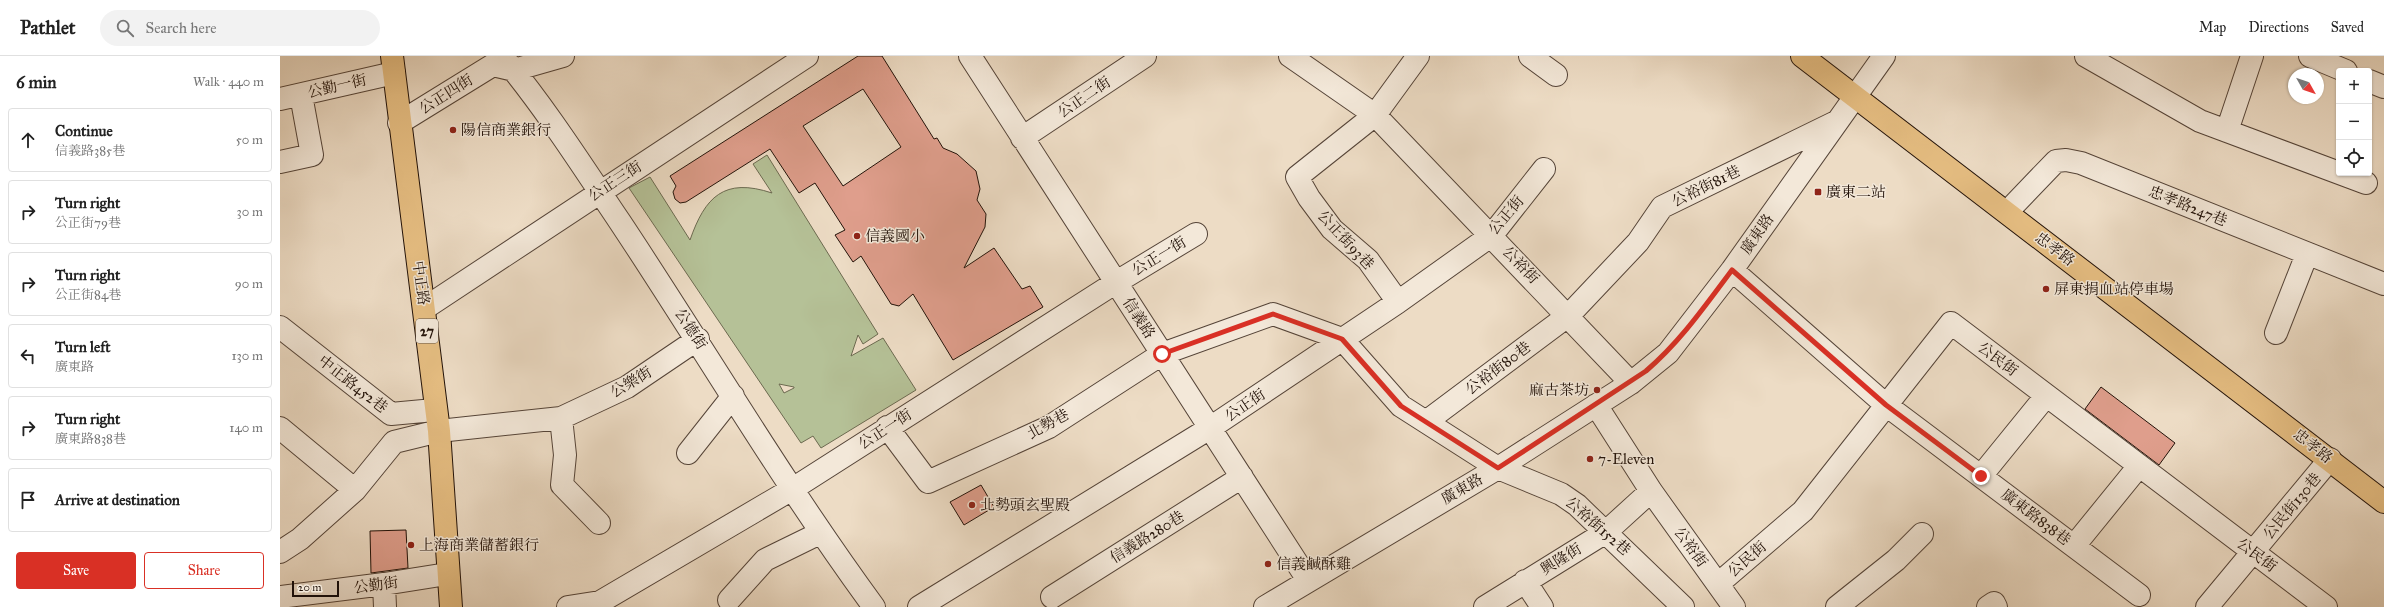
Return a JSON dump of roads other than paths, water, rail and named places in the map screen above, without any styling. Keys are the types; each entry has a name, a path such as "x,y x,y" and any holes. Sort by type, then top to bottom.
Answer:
{"main road":[{"name":"忠孝路","path":"1802,56 2330,459 2384,502"},
{"name":"中正路","path":"393,65 399,123 425,308 436,420 447,574 451,607"}],"street":[{"name":"公正四街","path":"399,123 493,65 563,56"},
{"name":"公正三街","path":"425,308 599,191 807,56"},
{"name":"信義路","path":"970,56 1308,580"},
{"name":"公正二街","path":"1022,138 1145,56"},
{"name":"公裕街","path":"1290,56 1376,115 1569,315 1631,382"},
{"path":"1530,56 1556,75"},
{"name":"廣東路","path":"1265,607 1498,468 1631,382 1668,353 1732,270 1854,96 1884,56"},
{"path":"2086,56 2200,121 2366,184"},
{"path":"2227,131 2252,56"},
{"path":"2310,56 2339,68"},
{"path":"1376,115 1409,59"},
{"name":"公德街","path":"508,63 599,191 698,339 733,396 794,488 820,533 874,607"},
{"name":"公勤一街","path":"290,97 393,65"},
{"path":"2372,82 2384,87"},
{"path":"280,162 312,155 290,97"},
{"name":"公正街93巷","path":"1376,115 1297,177 1308,198 1332,229 1368,260 1398,302"},
{"name":"公裕街81巷","path":"1569,315 1638,242 1662,208 1835,123"},
{"name":"忠孝路247巷","path":"2007,212 2056,161 2066,160 2081,163 2384,284"},
{"name":"公正街","path":"919,607 1210,428 1398,302 1492,235 1544,169"},
{"name":"公正一街","path":"568,607 601,605 794,488 887,427 1115,283 1196,234"},
{"path":"2276,333 2307,254"},
{"name":"廣東路838巷","path":"1732,270 1886,405 2139,595"},
{"name":"北勢巷","path":"887,427 928,482 1049,426 1162,354 1273,314 1342,339"},
{"name":"公裕街80巷","path":"1427,421 1569,315"},
{"name":"公民街","path":"1718,584 1803,511 1951,323 2326,607"},
{"name":"中正路452巷","path":"280,327 391,414 436,420"},
{"name":"公樂街","path":"436,420 561,418 627,387 698,339"},
{"name":"公裕街152巷","path":"1342,339 1401,406 1427,421 1498,468 1561,494 1577,505 1683,607"},
{"path":"688,453 733,396"},
{"path":"1981,476 2046,396"},
{"name":"公裕街","path":"1596,405 1651,491 1734,607"},
{"path":"561,418 565,455 562,485 599,524"},
{"path":"280,552 300,539 355,490 394,442 436,420"},
{"path":"280,428 355,490"},
{"name":"公民街130巷","path":"2207,607 2330,459"},
{"path":"2074,546 2139,466"},
{"name":"信義路280巷","path":"1052,597 1242,477"},
{"name":"興隆街","path":"1485,607 1606,532 1651,491"},
{"path":"729,600 764,560 820,533"},
{"path":"1837,607 1896,560 1922,534"},
{"name":"公勤街","path":"280,597 384,584 447,574"},
{"path":"1526,581 1542,607"},
{"path":"384,584 385,607"}],"place":[{"name":"陽信商業銀行","path":"453,130"},
{"name":"廣東二站","path":"1818,192"},
{"name":"信義國小","path":"857,236"},
{"name":"屏東捐血站停車場","path":"2046,289"},
{"name":"麻古茶坊","path":"1597,390"},
{"name":"7-Eleven","path":"1590,459"},
{"name":"北勢頭玄聖殿","path":"972,505"},
{"name":"上海商業儲蓄銀行","path":"411,545"},
{"name":"信義鹹酥雞","path":"1268,564"}]}
